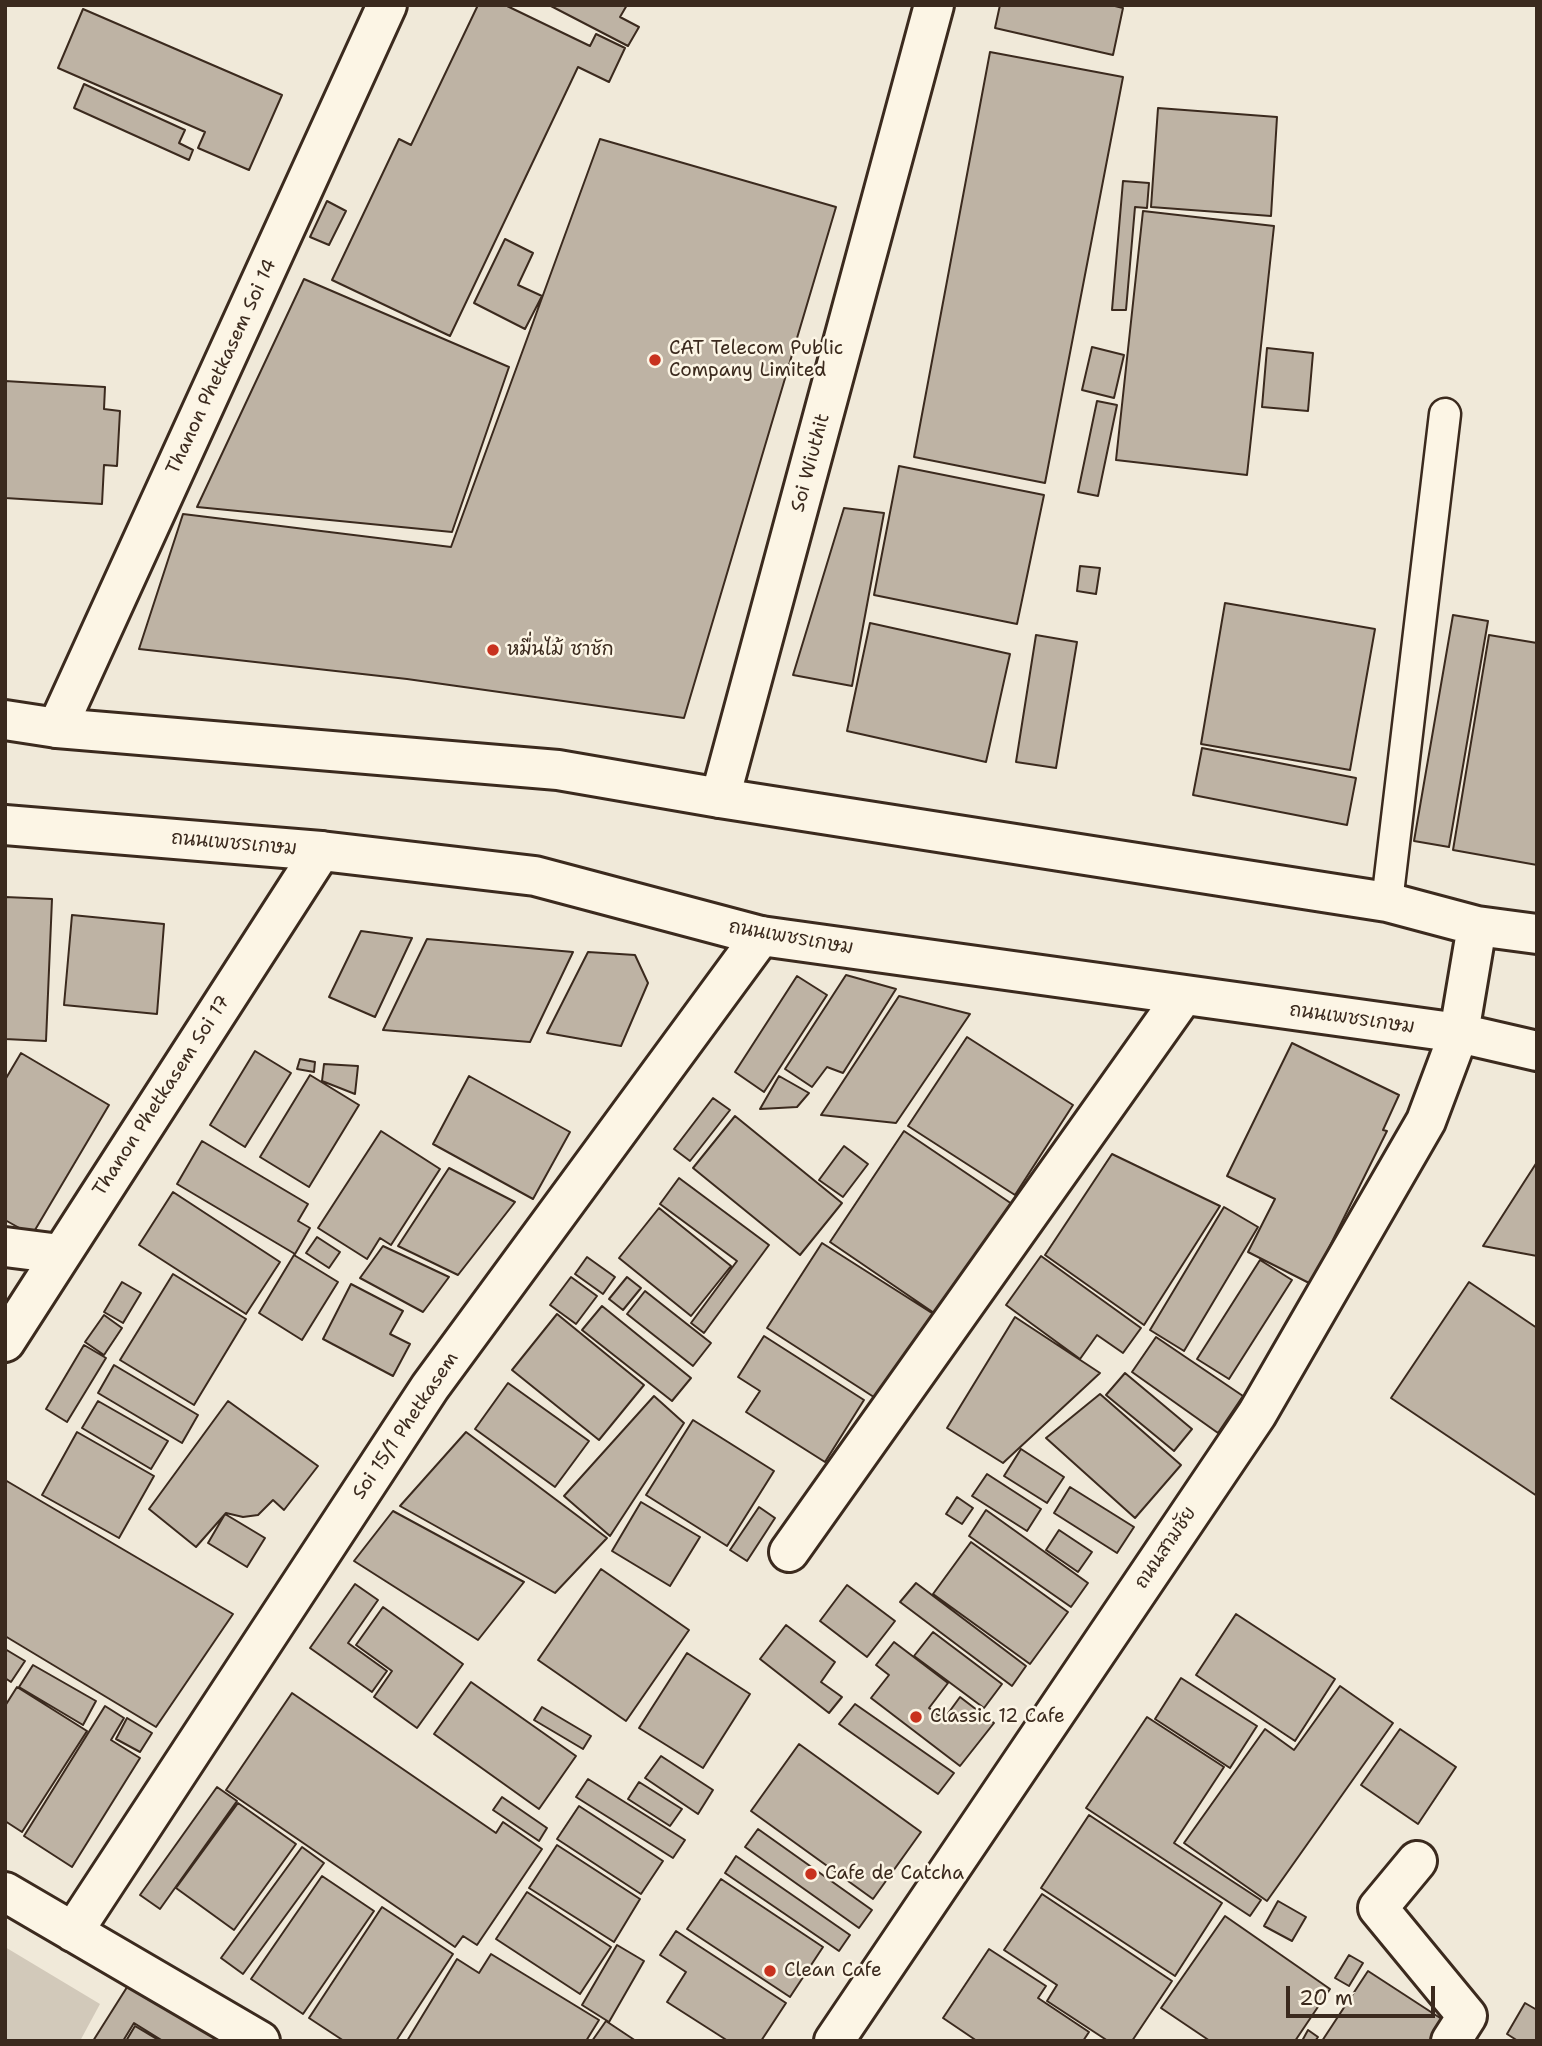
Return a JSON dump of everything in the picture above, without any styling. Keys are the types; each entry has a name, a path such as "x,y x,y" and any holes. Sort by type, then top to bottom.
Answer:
{"street":[{"name":"Thanon Phetkasem Soi 14","path":"57,728 387,5"},
{"name":"Soi Wiuthit","path":"720,798 934,5"},
{"path":"5,720 57,728 558,770 720,798 1387,902 1477,926 1537,934"},
{"name":"ถนนเพชรเกษม","path":"5,825 321,851 534,876 761,936 1459,1033 1537,1051"},
{"name":"Thanon Phetkasem Soi 17","path":"5,1342 321,851"},
{"name":"ถนนสามชัย","path":"834,2041 1257,1414 1426,1121 1459,1033 1477,926"},
{"name":"Soi 15/1 Phetkasem","path":"73,1932 430,1387 761,936"},
{"path":"789,1552 1183,996"},
{"path":"5,1247 60,1254"},
{"path":"1417,1861 1378,1908 1467,2016 1451,2041"},
{"path":"5,1892 260,2041"}],"lane":[{"path":"1387,902 1445,414"}],"shaded area":[{"path":"5,1947 100,2004 80,2041 5,2041"}],"building":[{"path":"478,5 505,5 590,46 596,34 625,48 609,82 578,67 450,336 332,280 399,139 411,145"},
{"path":"549,5 627,5 620,17 639,27 628,46"},
{"path":"1000,5 1111,5 1123,8 1113,55 995,28"},
{"path":"83,9 282,95 249,170 198,148 205,132 58,68"},
{"path":"990,52 1123,77 1045,483 914,457"},
{"path":"84,84 185,130 179,143 193,150 189,160 74,108"},
{"path":"1158,108 1277,117 1271,216 1151,207"},
{"name":"CAT Telecom Public Company Limited","path":"600,139 836,207 684,718 407,679 139,649 183,514 451,547"},
{"path":"1123,181 1149,183 1147,208 1135,207 1126,310 1112,310"},
{"path":"327,201 346,211 329,245 310,237"},
{"path":"1143,211 1274,226 1247,475 1116,460"},
{"path":"505,239 533,253 518,285 542,296 525,329 474,303"},
{"path":"304,279 509,367 452,532 197,507"},
{"path":"1092,347 1124,355 1114,398 1082,390"},
{"path":"1267,348 1313,353 1308,411 1262,407"},
{"path":"5,381 105,387 104,409 120,411 117,466 104,465 102,504 5,498"},
{"path":"1097,401 1117,405 1098,496 1078,492"},
{"path":"899,466 1044,495 1017,624 874,595"},
{"path":"844,508 884,513 852,686 793,675"},
{"path":"1080,566 1100,568 1096,594 1077,591"},
{"path":"1225,603 1375,629 1350,770 1201,744"},
{"path":"1453,615 1488,621 1449,847 1414,841"},
{"path":"870,623 1010,654 986,762 847,731"},
{"path":"1036,635 1077,642 1056,768 1016,762"},
{"path":"1489,635 1537,643 1537,865 1453,850"},
{"path":"1202,748 1356,778 1347,825 1193,795"},
{"path":"5,897 52,899 46,1041 5,1039"},
{"path":"72,915 164,924 157,1014 64,1005"},
{"path":"361,931 412,938 375,1017 329,997"},
{"path":"427,939 573,952 530,1042 383,1030"},
{"path":"588,952 635,955 648,983 621,1046 547,1033"},
{"path":"846,975 896,989 843,1073 827,1067 812,1087 785,1069"},
{"path":"797,976 827,995 764,1092 735,1072"},
{"path":"899,996 970,1014 896,1123 821,1115"},
{"path":"967,1037 1073,1105 1015,1195 908,1126"},
{"path":"1292,1043 1399,1095 1383,1130 1387,1131 1311,1284 1248,1252 1275,1199 1227,1176"},
{"path":"255,1051 291,1073 245,1147 210,1125"},
{"path":"21,1053 109,1105 32,1235 5,1220 5,1080"},
{"path":"300,1059 315,1062 314,1072 297,1069"},
{"path":"324,1064 358,1066 355,1094 322,1081"},
{"path":"310,1075 359,1105 309,1187 260,1157"},
{"path":"469,1076 570,1132 533,1199 433,1144"},
{"path":"779,1076 809,1093 797,1107 760,1109"},
{"path":"713,1098 730,1110 690,1161 674,1149"},
{"path":"735,1116 842,1203 800,1255 693,1168"},
{"path":"381,1131 440,1169 391,1245 380,1238 367,1259 318,1228"},
{"path":"904,1131 1012,1204 937,1315 830,1242"},
{"path":"202,1141 308,1204 298,1221 310,1228 295,1254 177,1184"},
{"path":"844,1146 868,1164 843,1197 819,1180"},
{"path":"1112,1154 1220,1206 1144,1325 1045,1255"},
{"path":"1537,1162 1537,1256 1483,1246"},
{"path":"449,1168 515,1202 458,1275 398,1246"},
{"path":"679,1178 769,1245 704,1333 691,1323 737,1261 660,1204"},
{"path":"173,1192 280,1262 246,1314 139,1245"},
{"path":"1224,1207 1258,1227 1184,1351 1150,1330"},
{"path":"659,1208 731,1266 691,1316 619,1258"},
{"path":"317,1237 340,1252 329,1268 306,1253"},
{"path":"822,1243 935,1315 880,1401 767,1328"},
{"path":"383,1246 449,1277 423,1312 360,1278"},
{"path":"294,1255 338,1282 302,1340 259,1313"},
{"path":"1041,1256 1141,1328 1123,1353 1097,1335 1080,1359 1006,1305"},
{"path":"587,1257 615,1277 603,1294 575,1274"},
{"path":"1260,1260 1292,1280 1229,1379 1197,1359"},
{"path":"173,1274 246,1319 194,1405 120,1360"},
{"path":"571,1277 597,1296 576,1324 550,1305"},
{"path":"627,1277 641,1288 623,1310 609,1299"},
{"path":"122,1282 141,1293 123,1323 104,1312"},
{"path":"1469,1282 1537,1328 1537,1496 1391,1398"},
{"path":"351,1284 403,1311 390,1334 410,1344 393,1376 323,1339"},
{"path":"645,1291 711,1343 693,1366 627,1314"},
{"path":"602,1306 691,1378 672,1401 582,1330"},
{"path":"557,1314 644,1385 599,1440 512,1370"},
{"path":"104,1315 122,1328 104,1355 85,1342"},
{"path":"1015,1317 1100,1373 1003,1463 947,1428"},
{"path":"764,1336 864,1400 825,1462 746,1412 760,1391 738,1377"},
{"path":"1156,1337 1243,1396 1218,1433 1132,1372"},
{"path":"84,1345 106,1358 67,1422 46,1409"},
{"path":"114,1365 198,1415 182,1443 98,1393"},
{"path":"1125,1373 1192,1429 1174,1451 1106,1395"},
{"path":"508,1383 589,1441 555,1487 475,1429"},
{"path":"1100,1394 1181,1465 1135,1518 1046,1438"},
{"path":"654,1396 684,1423 610,1536 564,1496"},
{"path":"98,1401 168,1441 151,1469 82,1428"},
{"path":"228,1401 318,1466 284,1510 273,1500 258,1515 243,1517 226,1513 196,1547 149,1509"},
{"path":"693,1420 774,1471 727,1546 646,1495"},
{"path":"77,1432 154,1476 119,1538 42,1495"},
{"path":"466,1432 607,1538 555,1593 400,1506"},
{"path":"1021,1449 1064,1477 1047,1503 1004,1476"},
{"path":"987,1474 1041,1509 1027,1531 972,1496"},
{"path":"5,1480 233,1614 156,1727 5,1636"},
{"path":"1070,1487 1134,1527 1117,1553 1054,1513"},
{"path":"957,1497 973,1508 962,1524 946,1514"},
{"path":"641,1502 700,1537 670,1586 612,1551"},
{"path":"759,1507 775,1518 747,1561 730,1550"},
{"path":"986,1510 1088,1583 1071,1607 969,1536"},
{"path":"393,1511 524,1582 478,1640 354,1561"},
{"path":"225,1514 265,1538 247,1567 208,1543"},
{"path":"1059,1530 1092,1552 1078,1572 1046,1550"},
{"path":"971,1542 1068,1612 1030,1664 933,1594"},
{"path":"601,1569 689,1630 626,1721 538,1660"},
{"path":"916,1583 1026,1666 1012,1686 900,1602"},
{"path":"355,1584 378,1600 348,1643 387,1671 372,1692 310,1648"},
{"path":"847,1585 895,1621 867,1657 820,1621"},
{"path":"383,1607 463,1664 417,1728 374,1697 392,1671 356,1645"},
{"path":"1236,1614 1335,1679 1295,1741 1196,1675"},
{"path":"786,1625 835,1662 821,1682 842,1697 829,1713 760,1659"},
{"path":"933,1632 1002,1684 984,1708 914,1656"},
{"path":"894,1642 948,1683 929,1708 944,1719 960,1697 994,1723 960,1766 871,1698 889,1675 876,1665"},
{"path":"5,1649 25,1661 11,1682 5,1678"},
{"path":"687,1653 750,1694 703,1768 639,1728"},
{"path":"33,1665 96,1701 83,1725 19,1687"},
{"path":"1181,1678 1257,1726 1230,1768 1155,1719"},
{"path":"471,1682 576,1756 539,1809 434,1734"},
{"path":"1340,1686 1393,1723 1267,1901 1184,1843 1265,1729 1294,1750"},
{"path":"17,1687 87,1731 22,1832 5,1821 5,1706"},
{"path":"292,1693 496,1833 503,1822 542,1849 477,1945 463,1936 455,1947 226,1790"},
{"path":"855,1704 954,1773 938,1794 839,1724"},
{"path":"105,1706 124,1718 111,1740 140,1758 72,1867 24,1836"},
{"path":"542,1707 591,1736 583,1749 534,1720"},
{"path":"1147,1717 1224,1767 1174,1843 1261,1900 1250,1916 1086,1808"},
{"path":"127,1718 152,1733 140,1752 116,1739"},
{"path":"1400,1729 1456,1767 1418,1824 1361,1785"},
{"path":"799,1744 921,1832 873,1899 751,1811"},
{"path":"661,1756 713,1790 698,1814 645,1778"},
{"path":"588,1779 685,1840 673,1858 576,1797"},
{"path":"639,1782 682,1809 670,1826 628,1799"},
{"path":"217,1787 237,1801 160,1909 140,1895"},
{"path":"502,1797 547,1828 539,1841 493,1810"},
{"path":"238,1803 296,1844 234,1930 176,1888"},
{"path":"579,1806 663,1861 641,1894 557,1839"},
{"path":"1089,1815 1222,1903 1175,1976 1041,1888"},
{"path":"758,1829 872,1910 859,1928 745,1847"},
{"path":"557,1845 640,1899 614,1942 529,1888"},
{"path":"302,1847 324,1863 243,1974 221,1958"},
{"path":"736,1856 850,1935 839,1951 725,1873"},
{"path":"322,1876 374,1911 303,2014 251,1979"},
{"path":"721,1879 823,1947 790,1997 687,1929"},
{"path":"527,1892 611,1947 580,1994 496,1939"},
{"path":"1042,1894 1172,1981 1132,2041 1108,2041 1047,2001 1057,1985 1004,1950"},
{"path":"1278,1901 1306,1917 1292,1941 1264,1926"},
{"path":"382,1907 453,1954 396,2041 344,2041 309,2018"},
{"path":"1225,1916 1330,1989 1295,2041 1210,2041 1161,2008"},
{"path":"676,1931 786,2003 761,2041 728,2041 667,2002 686,1972 660,1955"},
{"path":"617,1945 644,1961 609,2022 582,2005"},
{"path":"989,1949 1046,1986 1038,1998 1089,2032 1083,2041 977,2041 943,2018"},
{"path":"491,1954 599,2020 586,2041 407,2041 457,1959 479,1973"},
{"path":"1349,1955 1363,1963 1349,1986 1335,1978"},
{"path":"1368,1971 1454,2027 1445,2041 1322,2041"},
{"path":"129,1984 223,2041 163,2041 134,2023 123,2041 93,2041"},
{"path":"1525,2003 1537,2010 1537,2041 1518,2041 1507,2034"},
{"path":"606,2021 636,2041 592,2041"},
{"path":"135,2026 160,2041 126,2041"},
{"path":"1308,2030 1318,2037 1315,2041 1302,2041"}],"place":[{"name":"CAT Telecom Public Company Limited","path":"655,360"},
{"name":"หมื่นไม้ ชาชัก","path":"493,650"},
{"name":"Classic 12 Cafe","path":"916,1717"},
{"name":"Cafe de Catcha","path":"811,1874"},
{"name":"Clean Cafe","path":"770,1971"}]}
